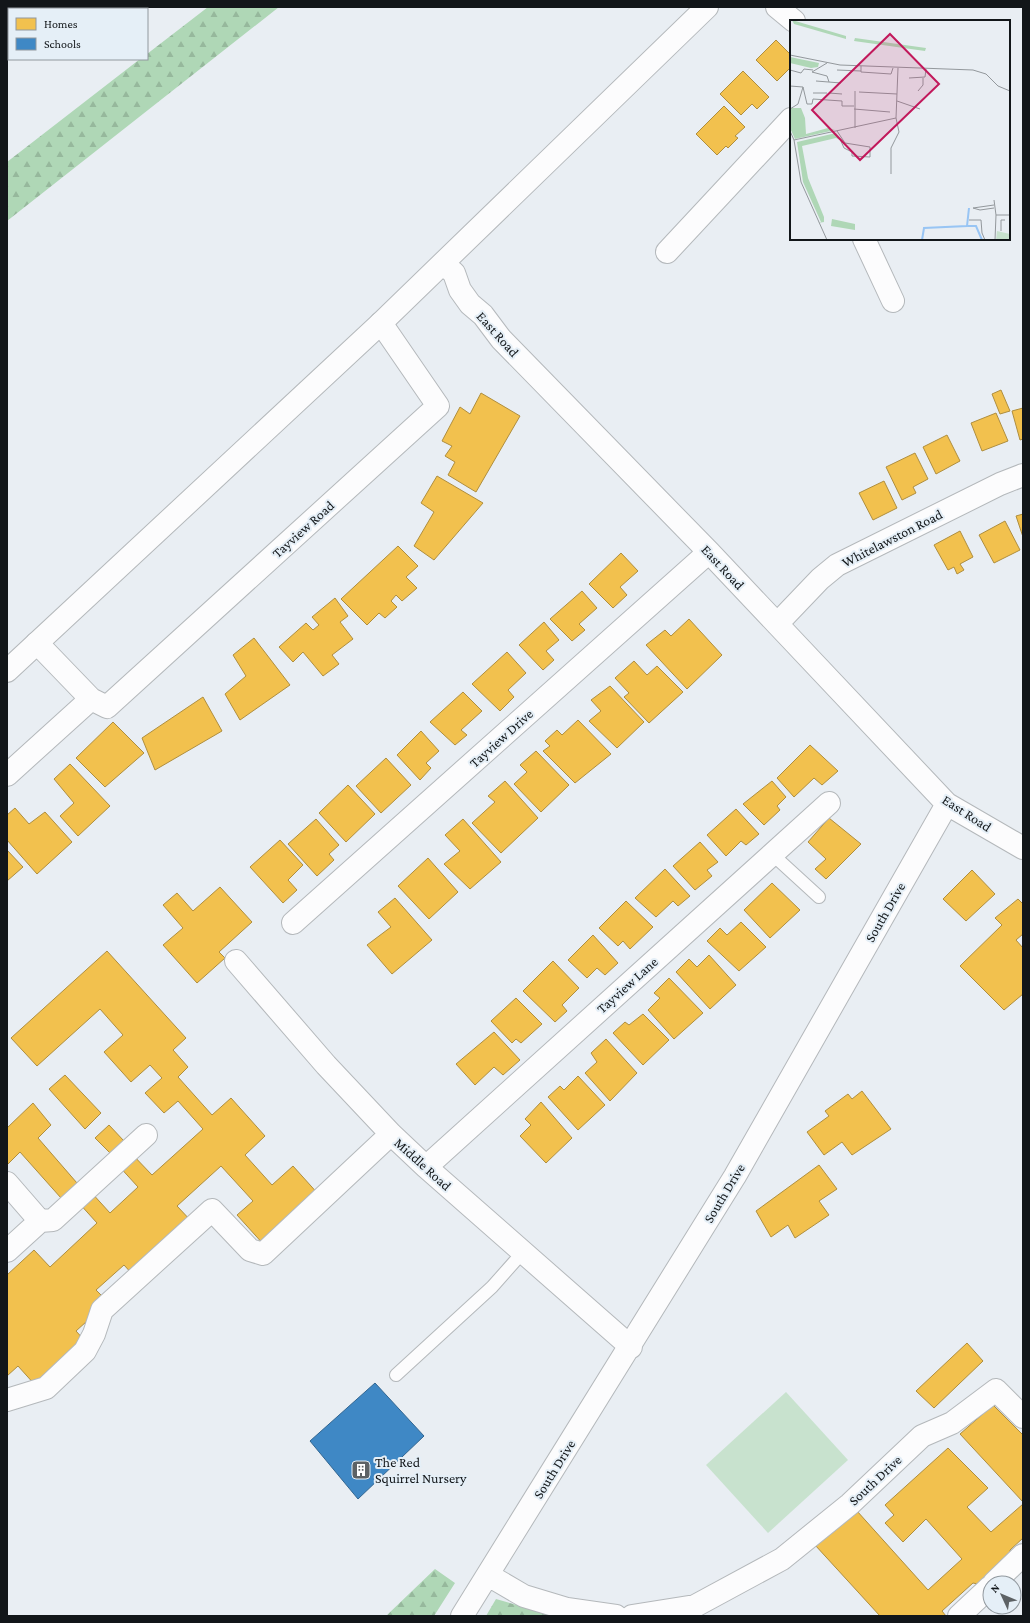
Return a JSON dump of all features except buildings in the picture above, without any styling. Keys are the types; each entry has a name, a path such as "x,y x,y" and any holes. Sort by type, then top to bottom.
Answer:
{"street":[{"path":"7,671 381,324 707,7"},
{"path":"777,7 793,20"},
{"path":"667,252 790,120"},
{"path":"864,240 893,301"},
{"name":"East Road","path":"443,264 454,273 460,290 470,304 483,315 501,339 709,552 947,804 1023,848"},
{"name":"Tayview Road","path":"37,644 91,699 107,707 438,406 381,324"},
{"name":"Whitelawston Road","path":"777,624 820,578 837,565 1000,484 1023,476"},
{"name":"Tayview Drive","path":"293,923 709,552"},
{"path":"7,775 91,699"},
{"name":"Tayview Lane","path":"426,1167 828,803"},
{"name":"South Drive","path":"462,1616 631,1347 735,1176 947,804"},
{"name":"Middle Road","path":"236,961 326,1065 391,1134 426,1167 631,1347"},
{"path":"7,1400 46,1388 85,1351 94,1334 102,1310 212,1210 250,1250 263,1254 391,1134"},
{"path":"7,1251 40,1221 53,1220 146,1135"},
{"path":"7,1183 40,1221"},
{"name":"South Drive","path":"632,1616 695,1606 782,1559 850,1504 922,1436 952,1423 996,1390 1023,1417"},
{"path":"1002,1575 1023,1555"},
{"path":"488,1575 524,1596 567,1609 608,1615"},
{"path":"959,1616 982,1594"}],"lane":[{"path":"772,854 819,897"},
{"path":"396,1375 492,1287 523,1252"}],"green space":[{"path":"208,7 279,7 7,221 7,162 139,60 148,60 148,53"},
{"path":"786,1392 848,1460 768,1533 706,1465"},
{"path":"435,1569 455,1583 434,1616 386,1616"},
{"path":"496,1599 555,1616 486,1616"}],"place":[{"name":"The Red Squirrel Nursery","path":"361,1470"}]}
